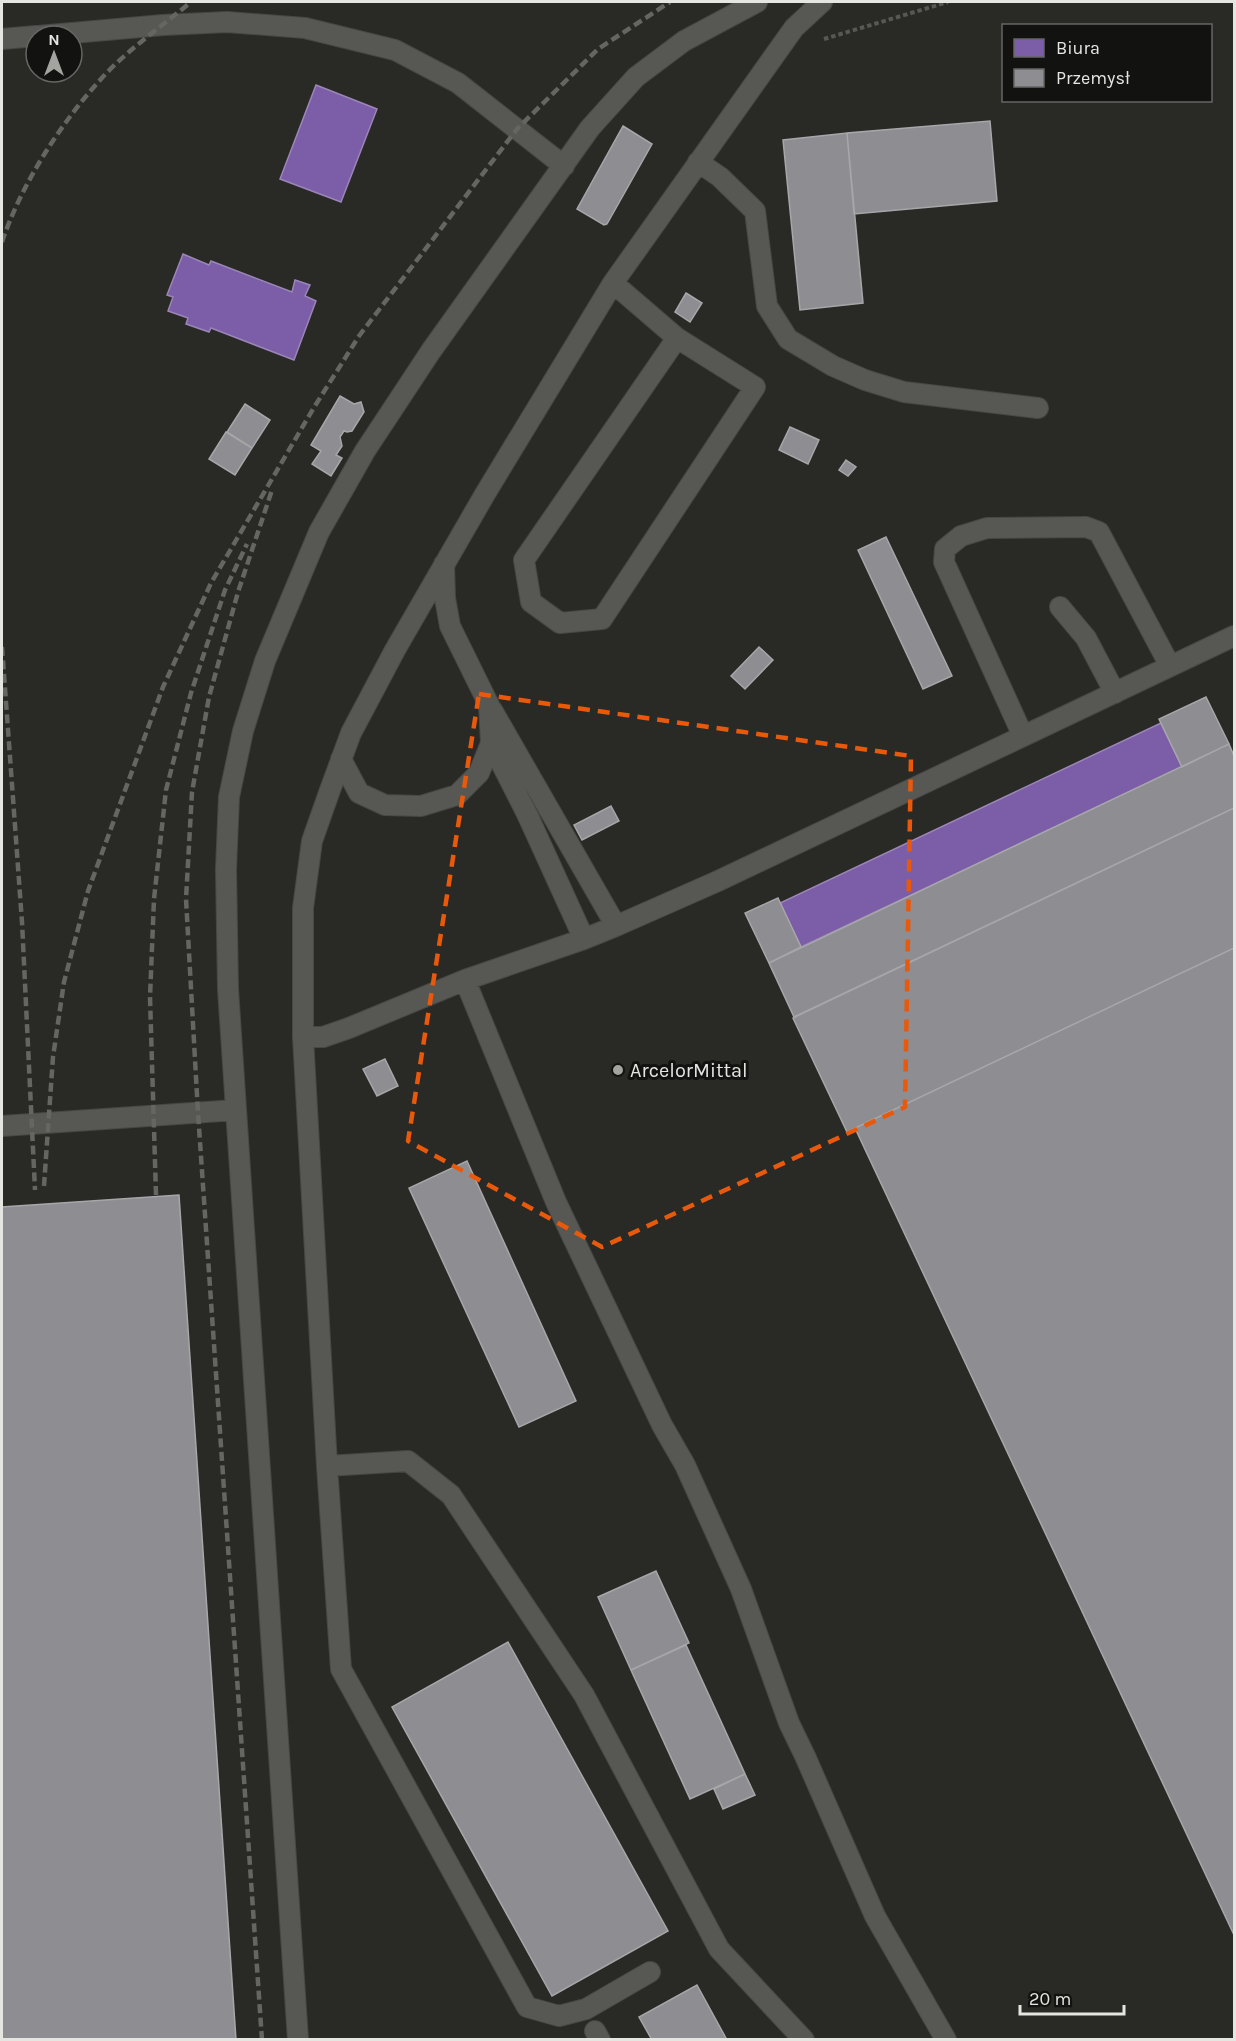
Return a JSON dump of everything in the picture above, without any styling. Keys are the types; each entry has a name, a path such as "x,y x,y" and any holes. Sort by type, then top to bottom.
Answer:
{"lane":[{"path":"298,2040 228,989 226,869 229,797 243,731 265,661 319,532 365,451 438,341 590,128 636,77 684,41 757,2"},
{"path":"650,1972 585,2009 559,2016 527,2007 341,1669 303,1037 303,908 312,841 351,733 444,564 613,283 794,28 822,2"},
{"path":"84,32 227,22 305,28 395,50 458,84 564,166"},
{"path":"2,39 24,37"},
{"path":"698,162 720,177 755,211 767,306 788,339 833,366 904,392 1038,408"},
{"path":"613,283 677,338 755,387 602,619 560,623 531,602 524,560 677,338"},
{"path":"1023,736 944,562 945,549 961,536 987,528 1086,527 1099,532 1170,666"},
{"path":"444,564 445,598 450,626 489,705 616,926"},
{"path":"1060,607 1086,638 1115,693"},
{"path":"303,1037 322,1037 340,1031 465,980 616,926 718,881 1234,636"},
{"path":"489,705 491,743 527,814 584,939"},
{"path":"341,759 359,793 385,805 422,806 457,795 479,773 491,743"},
{"path":"465,980 556,1202 662,1425 685,1465 741,1589 789,1723 806,1756 875,1917 946,2040"},
{"path":"2,1126 236,1110"},
{"path":"327,1466 408,1461 451,1495 584,1695 719,1949 804,2040"}],"path":[{"path":"817,41 948,2"}],"highlighted area":[{"path":"479,694 911,756 905,1107 602,1247 408,1141"}],"building: Biura":[{"path":"316,85 377,109 341,202 280,179"},
{"path":"183,254 209,265 211,261 292,292 295,280 310,285 305,296 316,301 294,360 211,328 209,332 186,324 188,318 168,311 173,297 167,295"},
{"path":"1161,723 1182,767 801,947 780,903"}],"building: Przemysł":[{"path":"990,121 997,201 854,214 847,133"},
{"path":"623,126 652,144 607,224 604,225 577,209"},
{"path":"847,133 863,303 800,310 783,140"},
{"path":"686,293 702,303 690,322 675,312"},
{"path":"340,396 354,404 361,402 364,412 352,431 344,431 340,437 342,446 336,455 342,458 331,476 312,464 321,451 311,445"},
{"path":"245,404 270,420 252,448 227,432"},
{"path":"790,427 819,440 808,464 779,450"},
{"path":"226,432 252,448 235,475 209,459"},
{"path":"846,460 856,467 848,476 839,470"},
{"path":"886,537 952,676 923,689 858,550"},
{"path":"759,647 773,660 745,689 731,676"},
{"path":"1206,697 1229,744 1182,767 1159,719"},
{"path":"1229,744 1234,756 1234,808 794,1017 769,963"},
{"path":"611,806 619,821 582,840 574,825"},
{"path":"1234,808 1234,948 847,1132 793,1018"},
{"path":"778,898 801,947 769,963 745,913"},
{"path":"1234,948 1234,1935 855,1128"},
{"path":"385,1059 398,1086 377,1096 363,1069"},
{"path":"467,1161 576,1401 519,1427 409,1188"},
{"path":"179,1195 236,2040 2,2040 2,1207"},
{"path":"656,1571 689,1643 631,1670 598,1597"},
{"path":"508,1642 668,1931 552,1996 392,1707"},
{"path":"686,1645 745,1774 690,1799 631,1670"},
{"path":"745,1774 755,1795 723,1809 714,1789"},
{"path":"697,1985 727,2040 652,2040 639,2017"}],"railway":[{"path":"2,242 31,177 71,115 122,58 191,2"},
{"path":"44,1186 53,1057 64,982 88,891 163,687 211,583 313,409 359,336 517,129 598,49 670,2"},
{"path":"262,2040 198,1113 186,899 192,792 209,697 238,592 272,490"},
{"path":"156,1195 150,997 154,899 166,790 191,693 225,590 247,544"},
{"path":"2,647 22,922 35,1190"}],"place":[{"name":"ArcelorMittal","path":"618,1070"}]}
